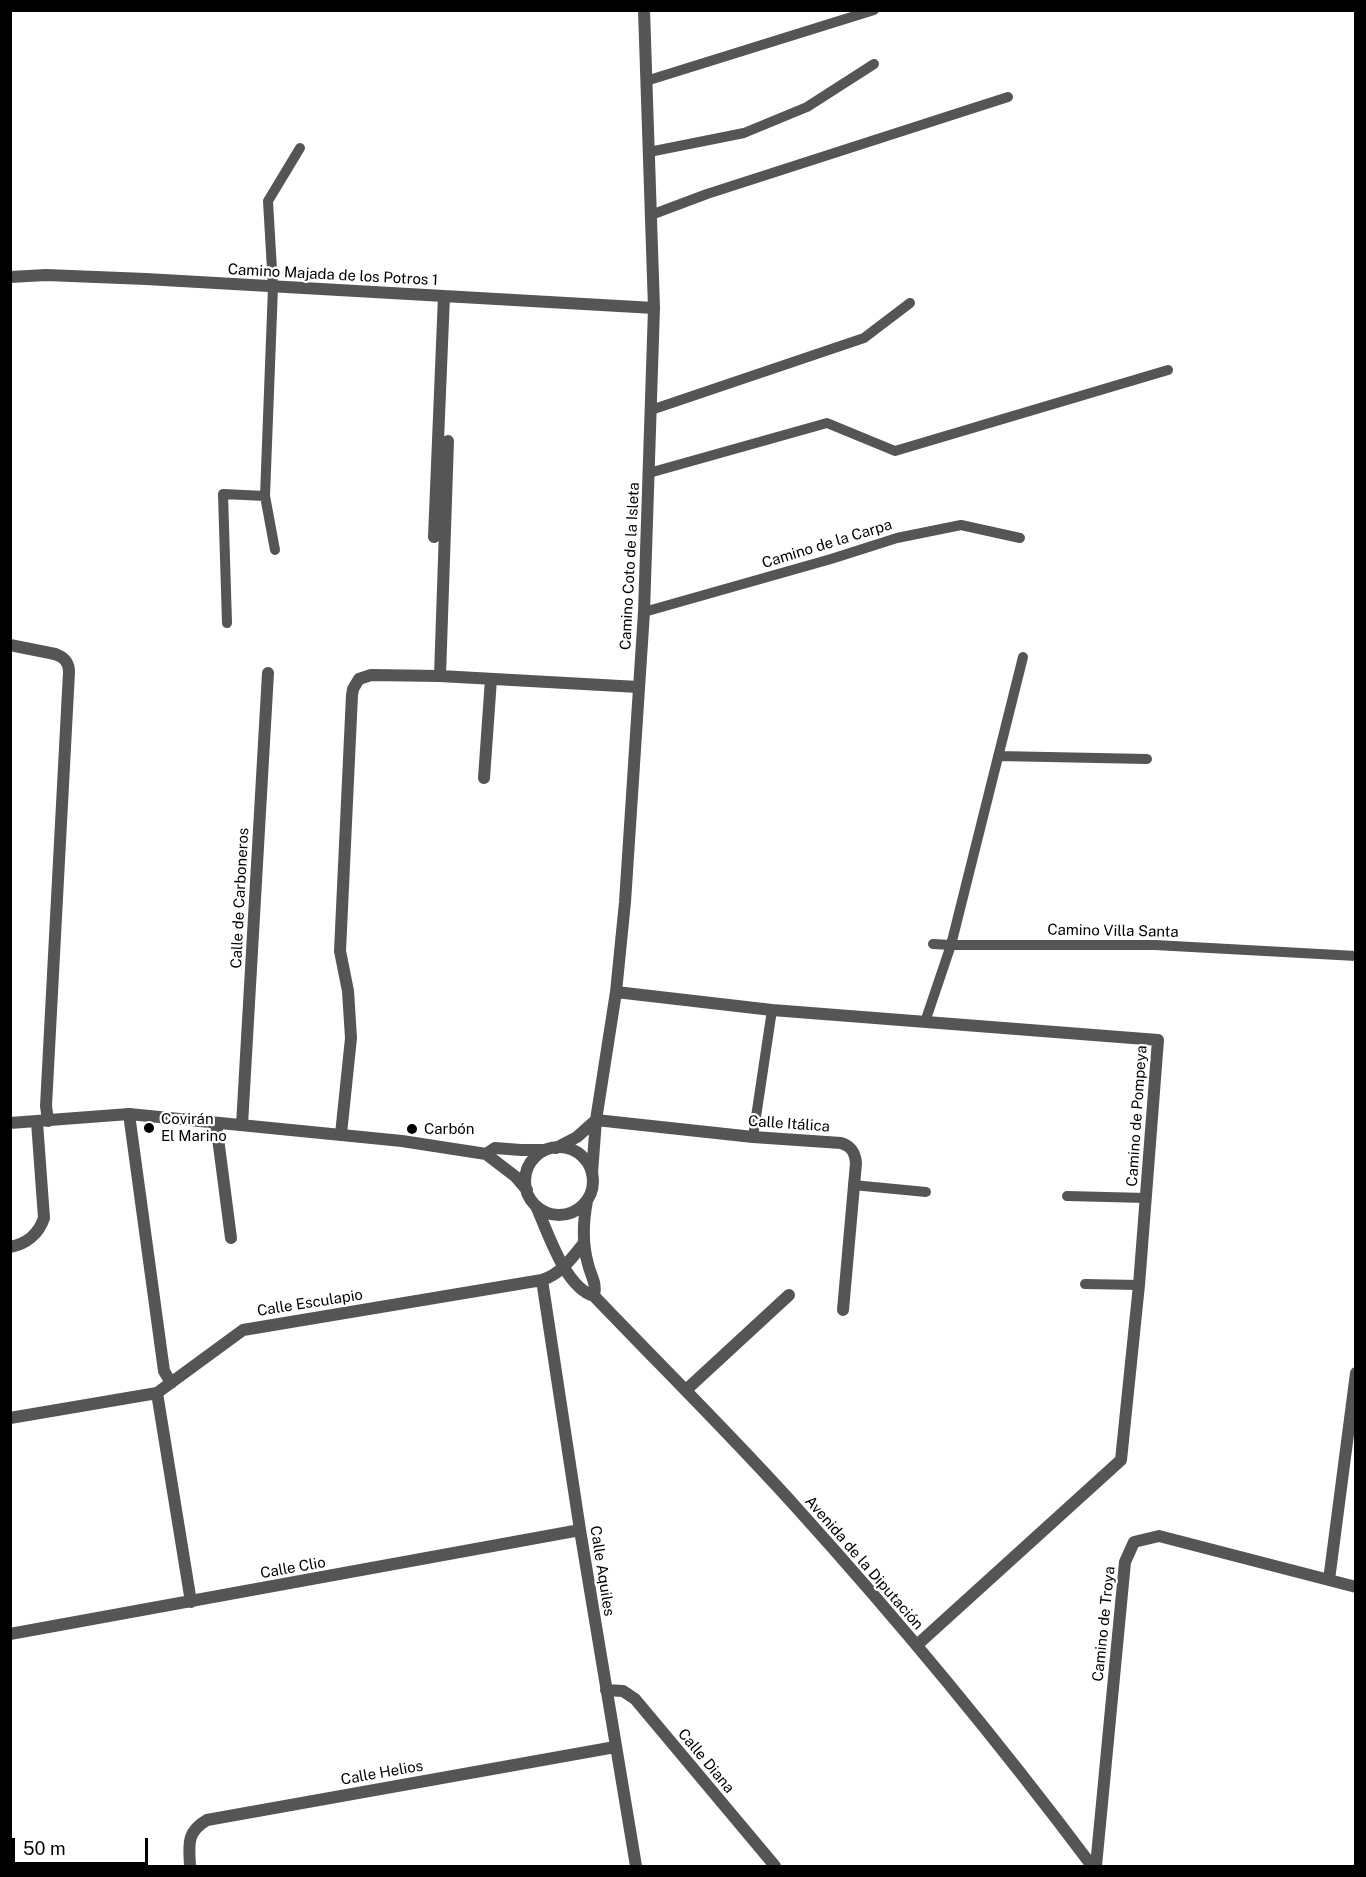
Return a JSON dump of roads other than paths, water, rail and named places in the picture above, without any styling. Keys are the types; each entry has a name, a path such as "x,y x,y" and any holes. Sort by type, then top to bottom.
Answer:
{"street":[{"name":"Camino Coto de la Isleta","path":"592,1173 596,1120 616,992 625,902 644,612 654,308 644,10"},
{"name":"Camino Majada de los Potros 1","path":"10,277 46,274 654,308"},
{"path":"434,537 444,296"},
{"path":"440,676 448,441"},
{"path":"10,645 55,654 64,658 69,667 46,1106 42,1122 44,1218 41,1228 31,1239 18,1246 10,1247"},
{"name":"Calle de Carboneros","path":"242,1125 268,673"},
{"path":"341,1134 351,1038 348,991 340,951 353,689 359,679 371,675 440,676 638,687"},
{"path":"484,778 491,679"},
{"name":"Camino de Pompeya","path":"616,992 772,1010 1158,1040 1140,1285 1121,1460 917,1645"},
{"path":"129,1114 164,1371 171,1383"},
{"path":"10,1123 129,1114 402,1140 486,1154 516,1177 536,1206 544,1212 563,1215 580,1208 587,1201"},
{"path":"527,1190 525,1180 532,1162 551,1149 577,1137 596,1120"},
{"name":"Calle Itálica","path":"596,1120 753,1137 846,1144 854,1152 855,1157 843,1310"},
{"path":"216,1123 231,1238"},
{"path":"486,1154 495,1148 575,1151 589,1164 592,1173 591,1192 583,1222 588,1265 596,1287 594,1296"},
{"name":"Avenida de la Diputación","path":"536,1206 557,1255 586,1294 594,1296 795,1506 917,1645 1094,1866"},
{"name":"Calle Esculapio","path":"10,1418 157,1393 243,1330 552,1277 564,1267 584,1243"},
{"name":"Calle Aquiles","path":"542,1280 580,1530 636,1866"},
{"path":"686,1390 789,1295"},
{"path":"1329,1580 1356,1373"},
{"path":"157,1393 191,1602"},
{"name":"Calle Clio","path":"10,1634 580,1530"},
{"name":"Camino de Troya","path":"1094,1866 1125,1562 1134,1542 1159,1536 1356,1587"},
{"name":"Calle Diana","path":"606,1690 623,1691 635,1699 775,1866"},
{"name":"Calle Helios","path":"190,1866 189,1842 192,1833 207,1820 615,1747"}],"lane":[{"path":"646,81 874,10"},
{"path":"649,152 744,133 807,107 874,64"},
{"path":"651,215 707,194 1008,97"},
{"path":"275,550 265,496 273,287 268,201 300,148"},
{"path":"651,410 864,339 910,303"},
{"path":"649,473 827,423 895,452 1168,370"},
{"path":"226,623 223,494 265,496"},
{"name":"Camino de la Carpa","path":"644,612 831,560 897,538 961,525 1020,538"},
{"path":"926,1022 951,945 1023,657"},
{"path":"998,756 1147,759"},
{"name":"Camino Villa Santa","path":"933,944 1155,945 1356,956"},
{"path":"753,1137 772,1010"},
{"path":"853,1185 926,1192"},
{"path":"1067,1196 1146,1198"},
{"path":"1085,1284 1140,1285"}],"place":[{"name":"Covirán El Marino","path":"149,1128"},
{"name":"Carbón","path":"412,1129"}]}
